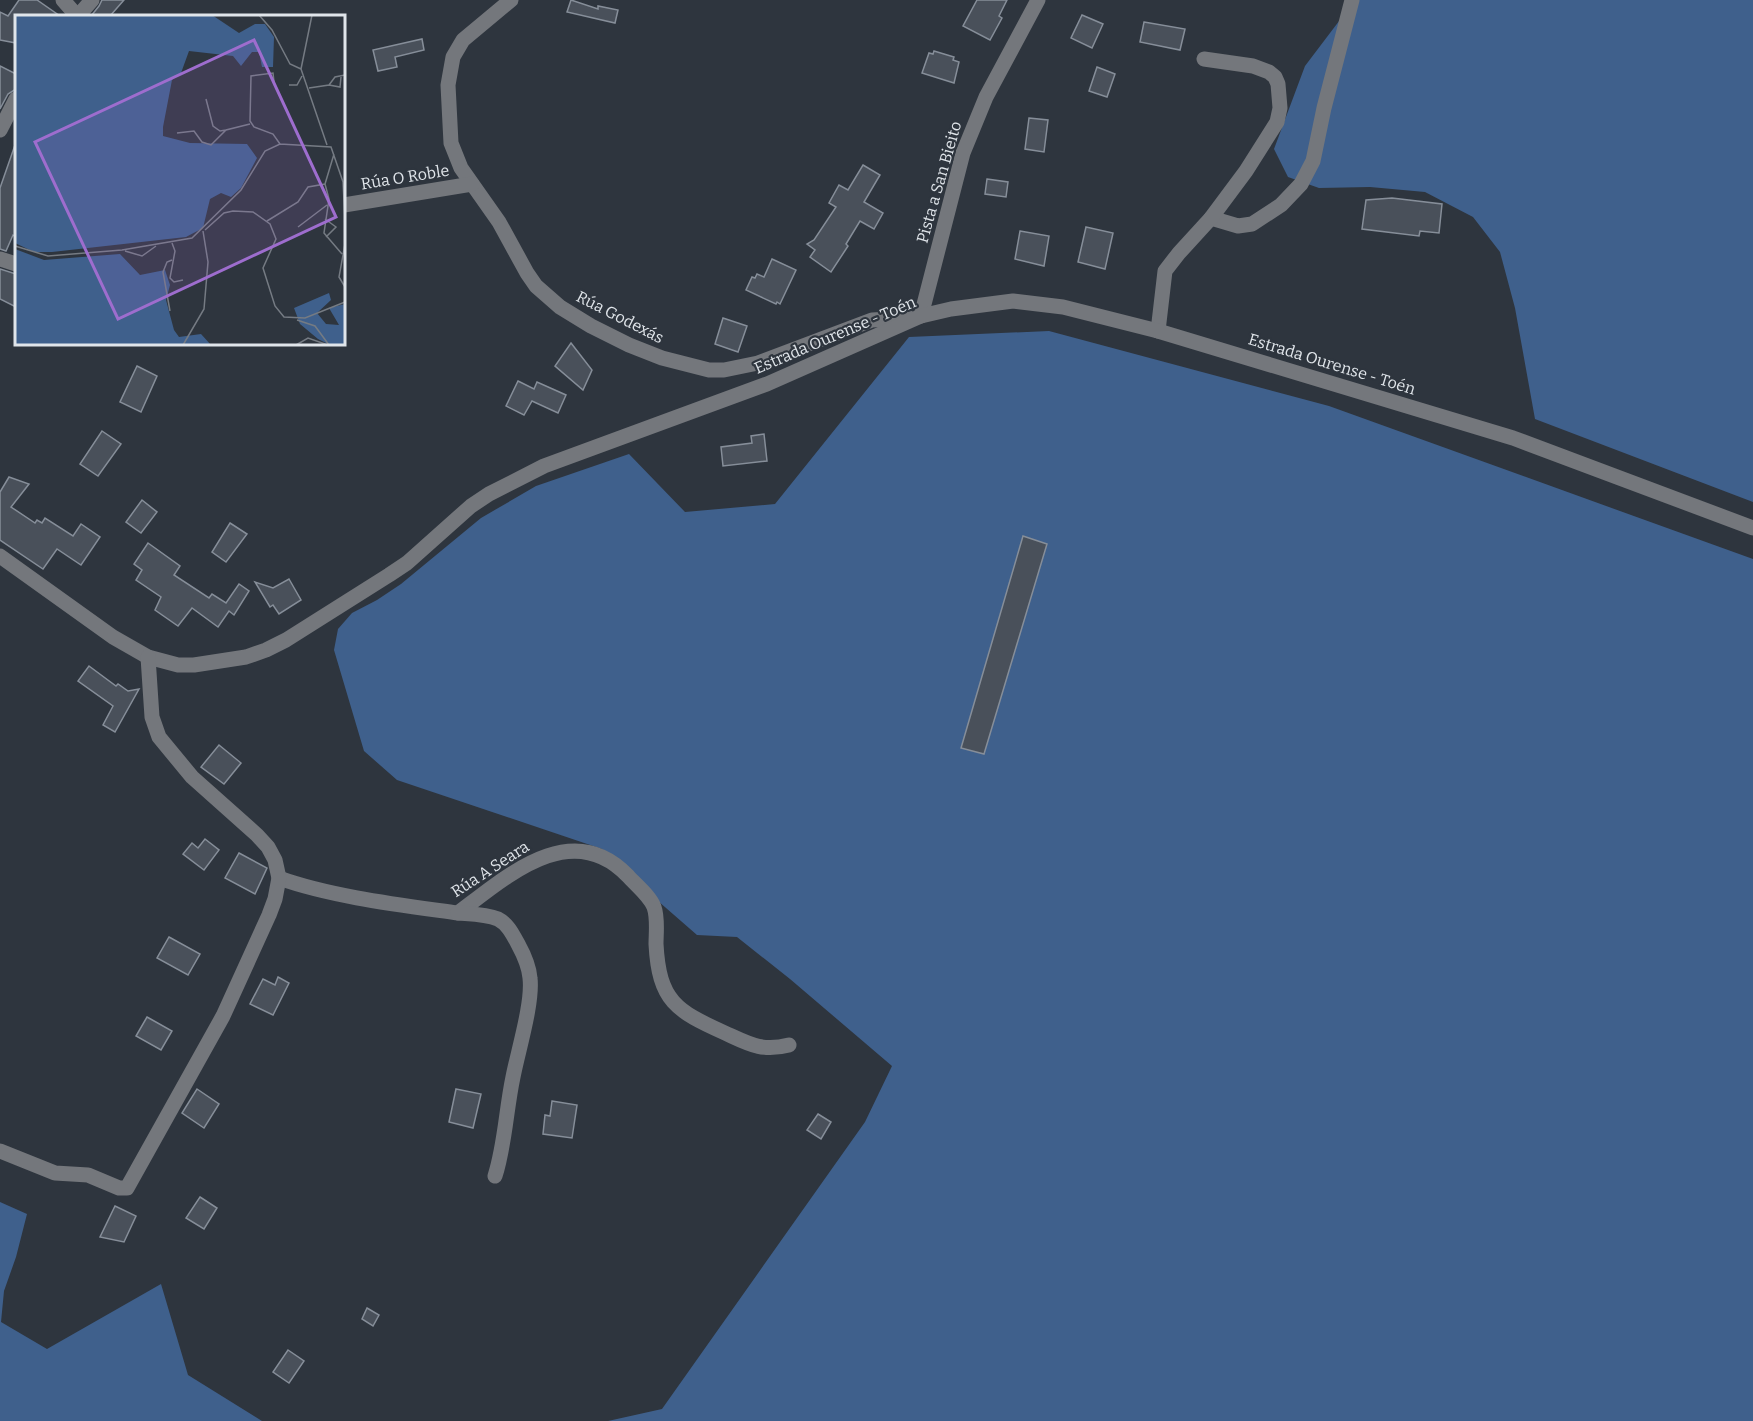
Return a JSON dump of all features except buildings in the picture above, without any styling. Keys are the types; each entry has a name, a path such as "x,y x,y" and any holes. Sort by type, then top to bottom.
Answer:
{"street":[{"path":"63,0 77,15"},
{"path":"79,15 92,0"},
{"name":"Rúa Godexás","path":"511,0 462,40 451,65 448,85 451,143 455,156 500,222 527,273 547,297 591,326 662,358 693,368 724,370 758,363 872,320 918,317"},
{"name":"Pista a San Bieito","path":"918,317 963,153 986,97 1038,0"},
{"path":"1211,218 1238,226 1252,224 1281,205 1301,184 1313,161 1352,0"},
{"path":"1158,331 1165,271 1211,218 1246,171 1273,129 1280,108 1280,92 1275,77 1263,69 1204,58"},
{"path":"7,121 15,101"},
{"name":"Rúa O Roble","path":"345,205 472,184"},
{"path":"0,259 15,264"},
{"name":"Estrada Ourense - Toén","path":"0,556 113,637 147,657 178,665 194,665 246,657 286,640 389,575 407,563 451,521 471,506 544,465 767,384 918,317 951,309 1013,301 1063,308 1158,331 1513,438 1753,528"},
{"path":"0,1152 55,1173 88,1175 119,1188 127,1188 223,1016 272,907 279,878 275,860 268,847 192,777 159,738 152,717 147,657"},
{"name":"Rúa A Seara","path":"279,878 323,890 458,913 511,873 537,859 581,851 601,855 624,872 654,907 661,978 671,1000 700,1022 756,1047 767,1049 789,1045"},
{"path":"458,913 489,916 502,921 511,931 520,948 530,977 530,997 511,1084 495,1176"}],"shaded area":[{"path":"1355,0 1753,0 1753,502 1535,419 1515,308 1500,252 1473,217 1425,192 1370,187 1319,188 1288,177 1274,149 1305,66"},
{"path":"1049,331 1329,406 1753,559 1753,1421 608,1421 662,1409 865,1122 892,1066 737,937 697,935 658,901 621,861 602,849 397,780 364,751 334,650 338,629 352,613 401,584 481,518 536,486 629,454 685,512 775,504 909,337"},
{"path":"0,1202 27,1214 4,1291 1,1322 47,1349 161,1284 188,1375 262,1421 0,1421"}]}
